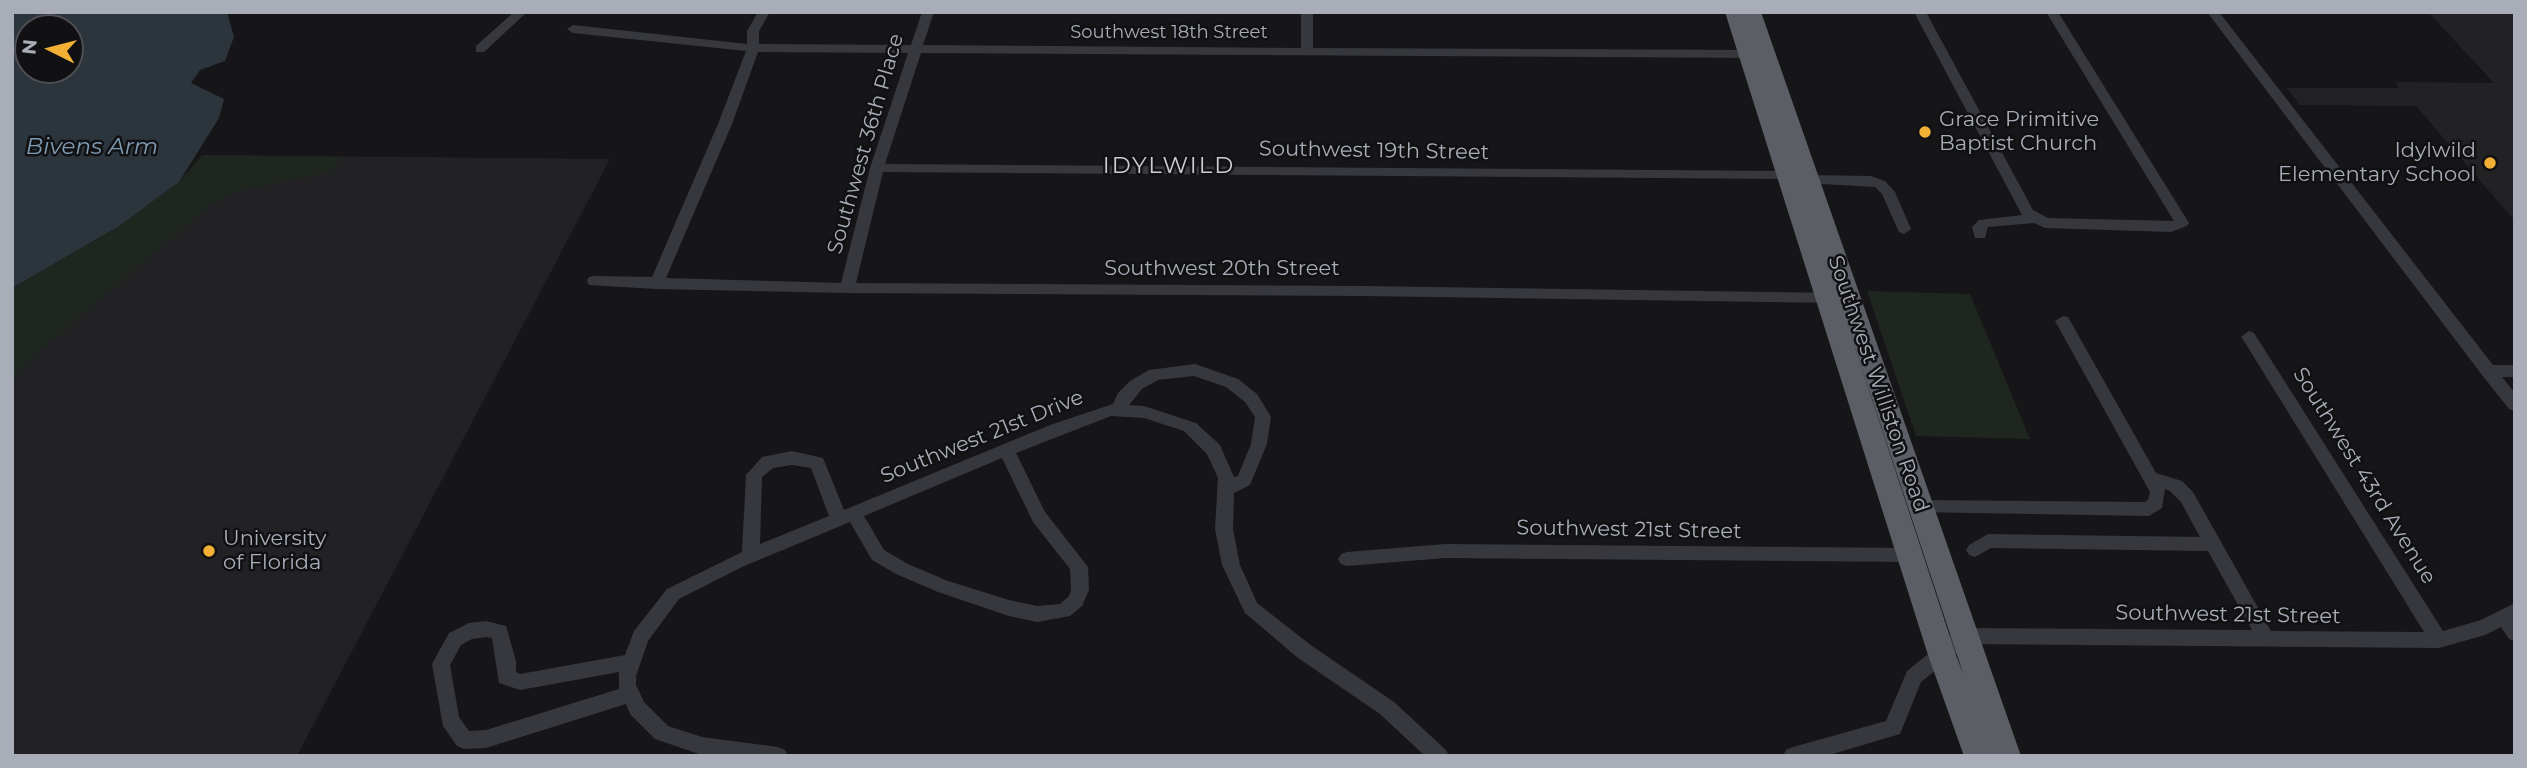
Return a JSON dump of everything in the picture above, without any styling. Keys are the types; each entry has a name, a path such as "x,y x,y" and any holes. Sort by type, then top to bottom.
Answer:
{"highway":[{"name":"Southwest Williston Road","path":"1734,12 1757,54 1809,180 1838,298 1911,555 2006,756"},
{"name":"Southwest Williston Road","path":"1752,12 1757,54 1786,175 1838,298 1920,507 1979,756"}],"street":[{"path":"480,50 521,12"},
{"path":"656,284 725,124 753,48 753,31 764,12"},
{"name":"Southwest 36th Place","path":"846,288 877,168 928,12"},
{"path":"1307,12 1307,51"},
{"path":"1920,12 2028,213 2045,223 2125,227 2171,227 2182,223 2052,12"},
{"path":"2213,12 2515,405"},
{"name":"Southwest 18th Street","path":"573,29 753,48 1757,54"},
{"name":"Southwest 19th Street","path":"877,168 1786,175"},
{"path":"1809,180 1871,181 1880,184 1888,192 1903,229"},
{"path":"1980,235 1979,227 1984,223 2035,218"},
{"name":"Southwest 20th Street","path":"594,281 846,288 1363,291 1838,298"},
{"path":"1920,507 2149,509 2157,503 2158,492 2063,321"},
{"name":"Southwest 43rd Avenue","path":"2249,337 2439,640"},
{"path":"1118,411 1124,397 1136,385 1155,374 1195,370 1232,383 1251,398 1263,417 1259,444 1244,480 1226,489"},
{"path":"2488,371 2515,371"},
{"name":"Southwest 21st Drive","path":"630,677 640,637 673,594 751,556 1056,429 1111,410 1144,412 1190,427 1214,450 1226,478 1224,529 1231,565 1251,608 1305,652 1387,708 1439,756"},
{"path":"751,556 754,475 768,462 792,458 817,463 847,517 878,555 902,569 944,587 1009,608 1037,614 1064,611 1076,601 1080,590 1079,567 1039,517 1007,451"},
{"path":"2150,478 2176,486 2187,496 2265,637"},
{"path":"1975,550 1988,541 2215,544"},
{"name":"Southwest 21st Street","path":"1347,559 1445,551 1911,555"},
{"name":"Southwest 21st Street","path":"1953,646 2265,637 2439,640 2511,621"},
{"path":"486,629 500,632 507,661 506,677 520,682 630,677 486,739 464,740 450,720 441,664 455,639 469,631 486,629"},
{"path":"1793,756 1893,728 1914,677 1953,646"},
{"path":"630,677 637,708 662,733 702,747 778,756"}],"shaded area":[{"name":"Idylwild Elementary School","path":"2428,12 2515,12 2515,221 2416,106 2300,105 2287,88 2399,88 2395,82 2494,83"},
{"name":"University of Florida","path":"202,155 610,159 297,756 12,756 12,288 119,226 179,182"},
{"path":"202,155 343,157 331,172 234,192 210,206 36,354 12,380 12,288 119,226 179,182"},
{"path":"1867,291 1970,294 2030,439 1916,436"}],"water":[{"name":"Bivens Arm","path":"12,12 227,12 234,37 225,61 200,70 191,83 224,99 219,118 179,182 119,226 12,288"}],"place":[{"name":"Grace Primitive Baptist Church","path":"1925,132"},
{"name":"Idylwild Elementary School","path":"2490,163"},
{"name":"University of Florida","path":"209,551"}],"district":[{"name":"IDYLWILD","path":"1169,166"}]}
